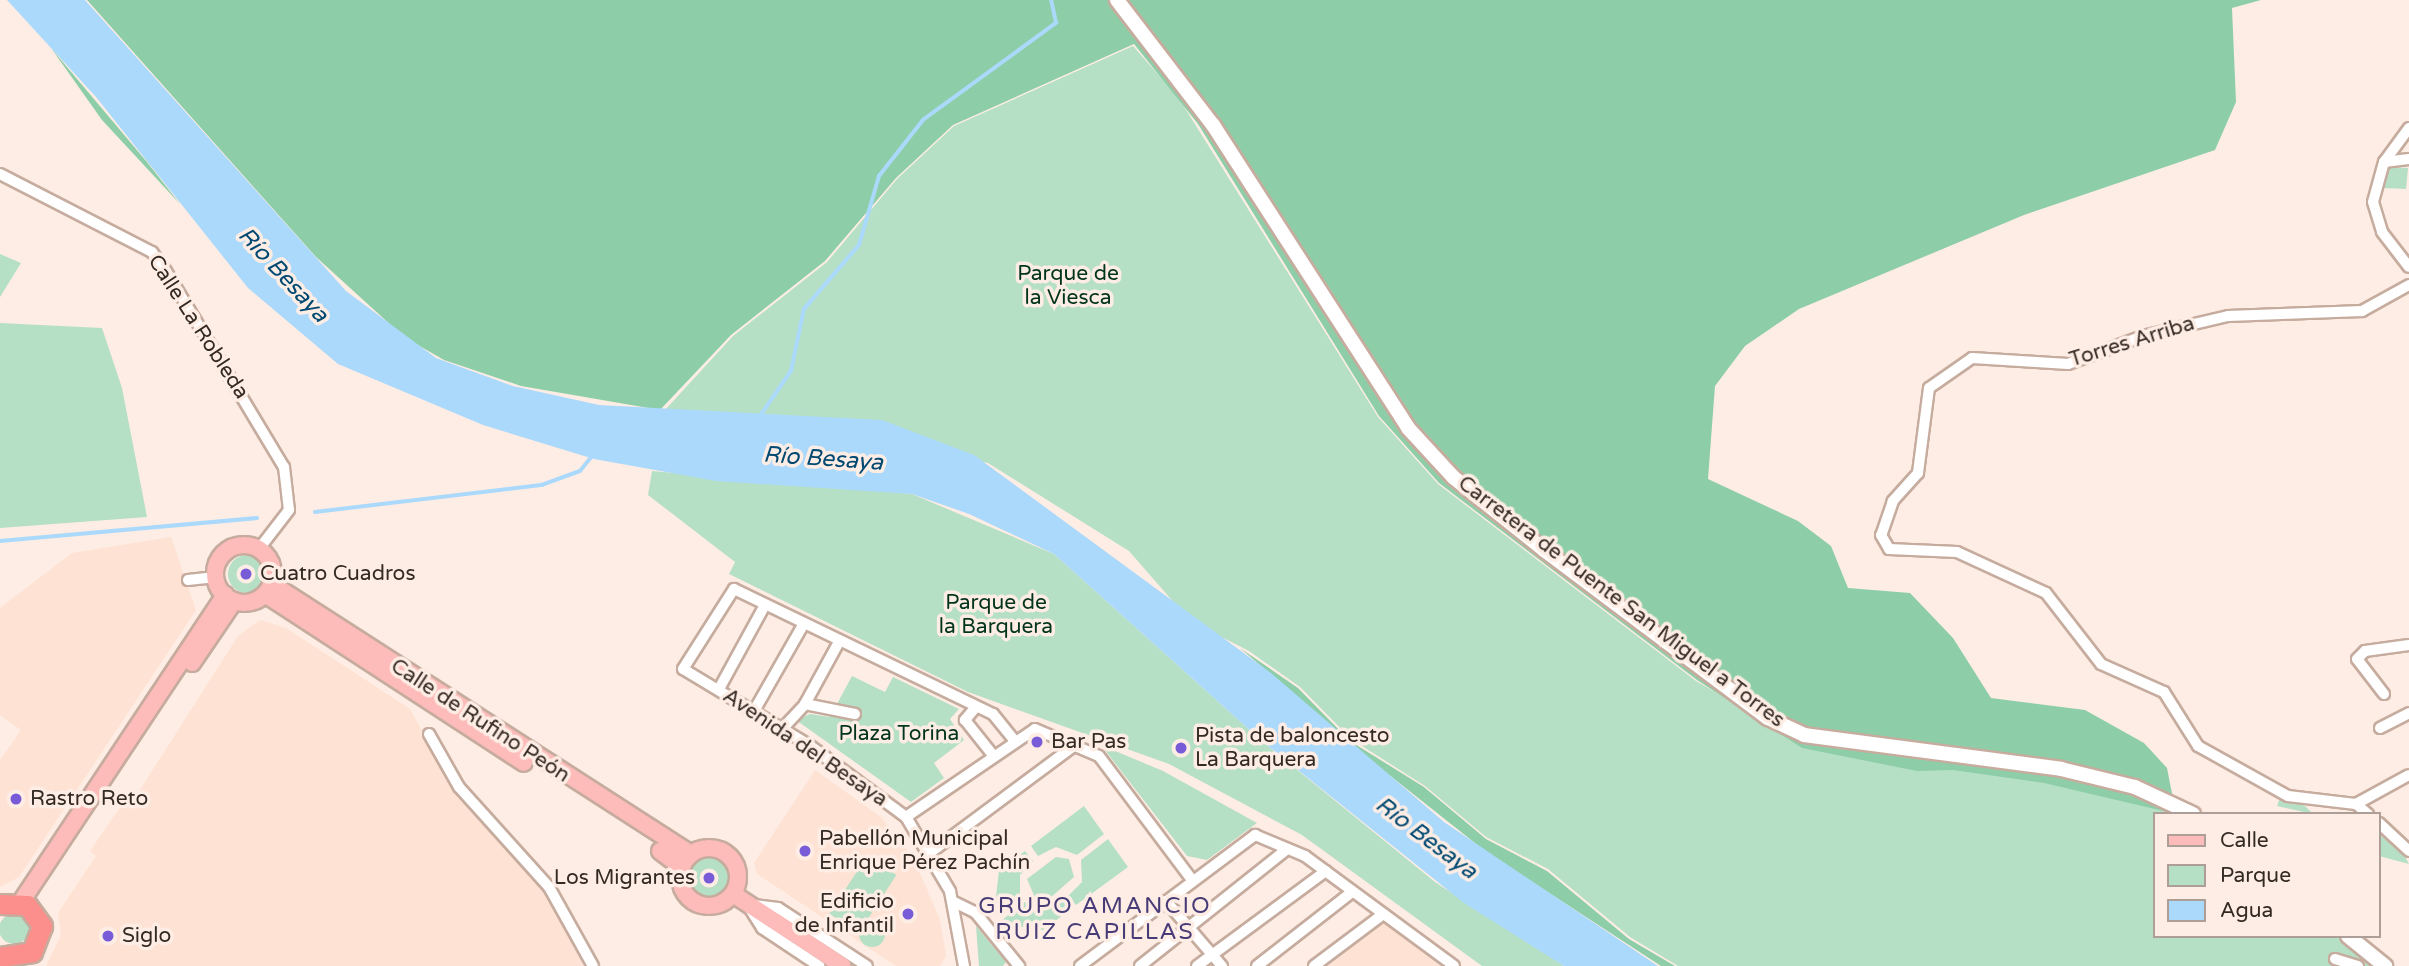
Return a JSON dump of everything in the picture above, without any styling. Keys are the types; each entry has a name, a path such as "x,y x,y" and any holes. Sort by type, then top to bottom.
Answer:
{"highway":[{"path":"0,904 27,906 41,926 15,960"}],"main road":[{"path":"243,545 259,549 272,567 269,589 253,602 229,598 216,578 227,551 243,545"},
{"name":"Calle de Rufino Peón","path":"269,589 686,861"},
{"path":"27,906 229,598"},
{"path":"707,848 729,856 737,871 733,894 717,906 692,902 681,886 686,861 707,848"},
{"path":"733,894 842,966"}],"street":[{"name":"Carretera de Puente San Miguel a Torres","path":"1117,0 1200,106 1408,428 1453,477 1544,550 1768,718 1804,735 2061,769 2135,787 2189,812"},
{"path":"2409,128 2384,162 2374,191 2378,223 2409,267"},
{"path":"2384,162 2409,159"},
{"name":"Calle La Robleda","path":"0,174 152,252 166,271 285,467 289,510 259,549"},
{"name":"Torres Arriba","path":"2356,804 2299,801 2198,746 2164,692 2101,664 2046,593 1957,552 1889,549 1881,535 1893,500 1919,473 1929,388 1972,358 2068,364 2143,336 2228,316 2352,313 2381,304 2409,285"},
{"path":"188,580 216,578"},
{"name":"Avenida del Besaya","path":"765,605 734,589 683,669 783,728 906,817 931,852 952,901 963,965"},
{"path":"719,689 765,605 975,708 993,714 1013,739"},
{"path":"754,711 803,625"},
{"path":"783,728 805,704 839,642"},
{"path":"2384,694 2357,659 2365,651 2409,645"},
{"path":"805,704 855,714"},
{"path":"975,708 965,720 992,754"},
{"path":"2379,728 2409,713"},
{"path":"906,817 1013,739 1035,729 1099,756 1192,880"},
{"path":"429,734 459,787 549,887 593,966"},
{"path":"931,852 1075,746"},
{"path":"2366,812 2356,804 2409,775"},
{"path":"2381,825 2409,851"},
{"path":"1080,966 1255,835 1326,871 1454,966"},
{"path":"1140,966 1188,931 1287,849"},
{"path":"1197,966 1326,871"},
{"path":"1257,966 1352,892"},
{"path":"952,901 975,912 1019,966"},
{"path":"1166,901 1188,931 1210,956 1223,966"},
{"path":"748,904 761,928 819,966"},
{"path":"748,904 778,908 867,966"},
{"path":"1314,966 1382,915"},
{"path":"2350,938 2385,966"},
{"path":"2335,959 2358,966"}],"shaded area":[{"name":"Rastro Reto","path":"171,537 196,610 19,877 0,887 0,760 21,730 0,715 0,608 72,553"},
{"path":"260,620 286,628 410,709 461,801 545,892 584,966 46,966 61,935 58,913 96,856 90,851 132,790 138,793 238,636"},
{"path":"815,770 882,818 914,859 940,920 946,956 940,966 896,966 757,874 754,863"},
{"path":"1379,924 1387,924 1445,966 1324,966"}],"green space":[{"path":"87,0 2261,0 2232,8 2236,102 2215,150 2024,215 1799,309 1745,346 1715,386 1708,479 1798,521 1831,546 1848,588 1910,593 1953,638 1991,698 2085,710 2144,743 2167,768 2176,812 2044,783 1953,770 1917,771 1802,748 1697,680 1439,483 1379,416 1198,124 1134,44 953,125 896,178 825,261 731,335 660,410 521,386 444,360 404,337 316,257"},
{"name":"Parque de la Viesca","path":"1133,46 1178,97 1378,417 1438,484 1696,681 1768,722 2045,772 2176,812 2154,812 2154,938 2343,938 2375,966 1678,966 1630,937 1548,869 1486,837 1425,786 1351,739 1300,687 1249,651 1190,621 1129,551 988,463 927,450 653,423 733,336 827,262 897,179 954,126"},
{"path":"51,48 147,162 180,204 102,120"},
{"path":"2388,167 2408,168 2406,189 2383,188"},
{"path":"0,254 21,263 0,297"},
{"path":"0,323 102,328 122,388 147,517 0,528"},
{"name":"Parque de la Barquera","path":"652,471 912,494 1054,554 1263,742 1435,882 1564,966 1482,966 1302,835 1169,764 968,692 729,574 735,562 648,495"},
{"path":"247,555 260,561 266,574 260,587 247,593 234,587 228,574 234,561"},
{"path":"1240,648 1298,688 1350,741 1424,787 1486,839 1547,871 1629,939 1675,966 1661,966 1485,851 1369,759"},
{"name":"Plaza Torina","path":"852,676 885,692 893,677 959,709 950,719 964,740 934,763 944,778 911,802 796,720 810,714 830,717"},
{"path":"1101,745 1163,771 1257,823 1207,860 1187,856"},
{"path":"2281,795 2305,806 2311,812 2304,812 2277,806"},
{"path":"1084,806 1104,834 1077,855 1056,847 1038,856 1031,846"},
{"path":"2381,836 2404,855 2409,864 2381,857"},
{"path":"1108,839 1128,867 1076,905 1068,896 1082,882 1081,860"},
{"path":"1025,851 1033,861 1020,875 1020,897 994,915 999,870"},
{"path":"867,856 896,875 859,933 829,914"},
{"path":"709,857 724,863 730,878 724,893 709,899 694,893 688,878 694,863"},
{"path":"1056,857 1069,859 1074,877 1050,898 1036,900 1027,879"},
{"path":"1063,900 1070,910 1043,930 998,923 1025,902 1036,911"},
{"path":"14,914 25,918 29,929 25,940 14,944 3,940 -1,929 3,918"},
{"path":"872,921 881,925 885,934 881,943 872,947 863,943 859,934 863,925"},
{"path":"976,926 1006,962 1003,966 979,966"}],"water":[{"name":"Río Besaya","path":"7,0 85,0 346,291 436,358 513,386 599,405 882,420 974,455 1271,673 1444,822 1658,966 1564,966 1464,903 1263,742 1054,554 969,514 912,494 716,481 594,459 483,425 338,364 248,288 96,97"}],"waterway":[{"path":"760,416 791,371 804,309 859,245 879,176 923,120 1056,23 1051,0"},
{"path":"315,512 542,485 580,471 594,454"},
{"path":"0,541 257,518"}],"place":[{"name":"Cuatro Cuadros","path":"246,574"},
{"name":"Bar Pas","path":"1037,742"},
{"name":"Pista de baloncesto La Barquera","path":"1181,748"},
{"name":"Rastro Reto","path":"16,799"},
{"name":"Pabellón Municipal Enrique Pérez Pachín","path":"805,851"},
{"name":"Los Migrantes","path":"709,878"},
{"name":"Edificio de Infantil","path":"908,914"},
{"name":"Siglo","path":"108,936"}],"district":[{"name":"GRUPO AMANCIO RUIZ CAPILLAS","path":"1095,919"}]}
